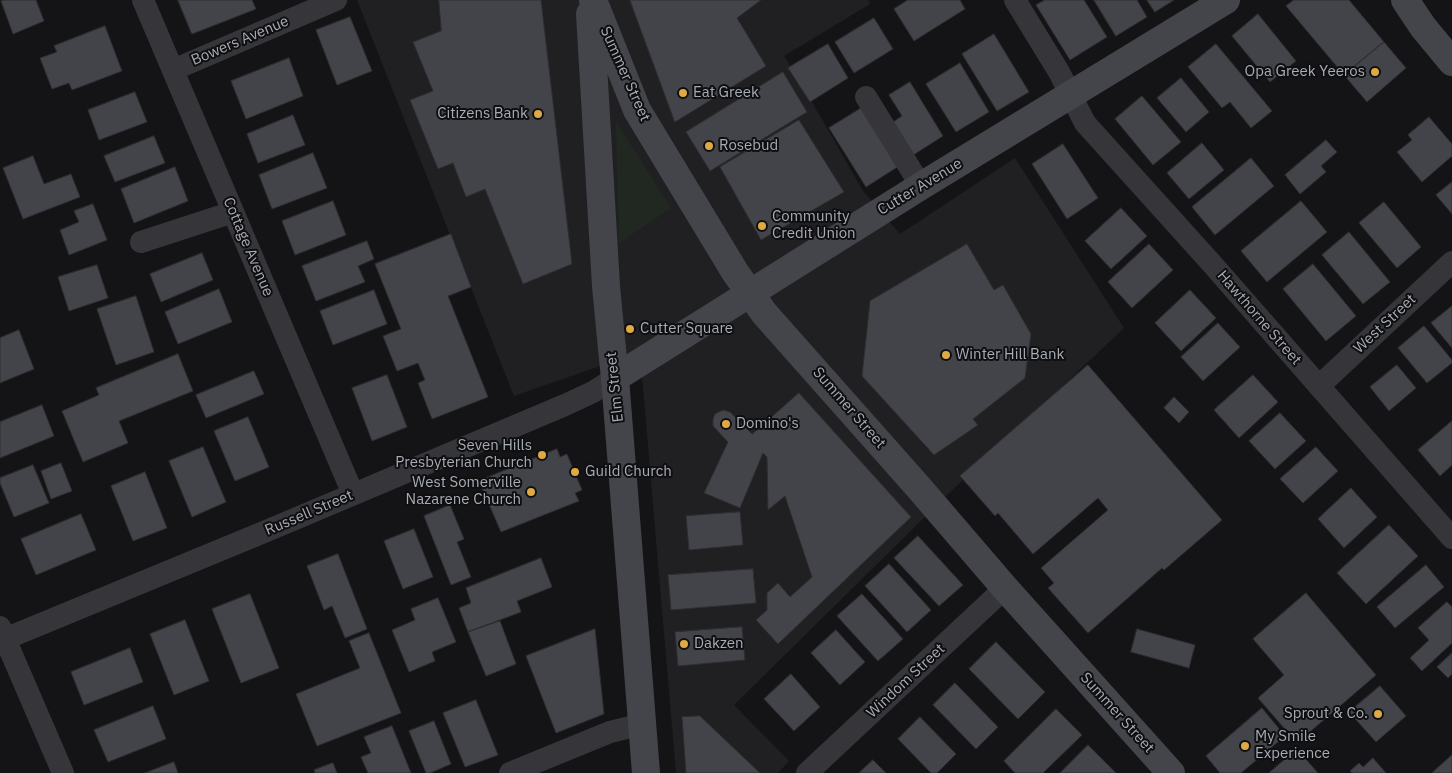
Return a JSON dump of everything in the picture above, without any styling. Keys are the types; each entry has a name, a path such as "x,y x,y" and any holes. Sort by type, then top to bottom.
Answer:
{"main road":[{"name":"Summer Street","path":"591,0 637,110 734,272 749,293 764,313 1005,588 1170,773"},
{"name":"Elm Street","path":"591,0 606,286 616,378 646,773"},
{"name":"Cutter Avenue","path":"616,378 921,186 1226,0"},
{"path":"1396,0 1423,26"},
{"path":"1404,0 1452,62"}],"street":[{"name":"Cottage Avenue","path":"143,0 353,494"},
{"name":"Bowers Avenue","path":"173,70 336,0"},
{"name":"Hawthorne Street","path":"1015,0 1059,72 1085,123 1213,265 1452,538"},
{"path":"866,97 921,186"},
{"path":"141,242 233,212"},
{"name":"West Street","path":"1318,386 1452,262"},
{"name":"Russell Street","path":"2,636 237,544 566,405 616,378"},
{"name":"Windom Street","path":"807,773 1005,588"},
{"path":"2,636 63,773"},
{"path":"510,773 610,732 643,724"}],"shaded area":[{"path":"357,0 868,0 870,4 784,56 863,191 900,234 1015,158 1124,328 946,496 734,705 789,761 778,773 676,773 640,352 514,396"},
{"path":"616,122 671,208 619,243"}],"building":[{"path":"36,0 44,21 13,34 1,1"},
{"path":"178,0 252,0 256,9 192,34"},
{"path":"439,0 541,0 572,264 523,284 485,189 466,197 453,163 438,169 410,100 433,91 413,42 441,31"},
{"path":"630,0 761,0 737,18 766,66 675,122"},
{"path":"908,0 960,0 965,9 914,41 894,9"},
{"path":"1045,0 1084,0 1107,37 1070,60 1036,5"},
{"path":"1094,0 1137,0 1147,17 1116,36"},
{"path":"1147,0 1174,0 1155,12"},
{"path":"1294,0 1349,0 1384,42 1344,75 1286,6"},
{"path":"1258,14 1296,61 1270,82 1232,36"},
{"path":"350,17 372,71 337,85 316,30"},
{"path":"874,18 893,49 854,73 835,42"},
{"path":"105,26 122,71 72,90 69,83 52,89 40,58 57,52 54,46"},
{"path":"994,34 1029,92 997,111 962,54"},
{"name":"Opa Greek Yeeros","path":"1384,42 1406,68 1367,102 1344,75"},
{"path":"828,44 848,78 810,102 788,68"},
{"path":"1216,44 1272,111 1251,128 1230,102 1222,108 1188,67"},
{"path":"289,58 303,96 246,119 231,81"},
{"path":"960,63 989,112 956,132 926,84"},
{"path":"783,72 807,112 710,171 686,132"},
{"path":"1181,78 1209,112 1186,132 1157,98"},
{"path":"910,82 943,136 910,157 890,124 902,116 889,95"},
{"path":"135,92 147,122 99,140 88,110"},
{"path":"1142,96 1181,142 1153,165 1115,119"},
{"path":"863,107 899,166 866,187 829,128"},
{"path":"293,115 305,145 258,163 247,134"},
{"path":"1429,117 1452,144 1452,156 1422,182 1397,152 1412,140 1408,135"},
{"path":"799,120 844,192 761,240 720,167"},
{"path":"154,136 165,163 115,182 104,156"},
{"path":"1326,140 1337,152 1321,166 1326,172 1300,194 1285,175"},
{"path":"1202,143 1224,170 1189,199 1167,173"},
{"path":"1063,144 1098,198 1067,219 1032,164"},
{"path":"313,153 327,188 272,209 259,175"},
{"path":"33,156 44,184 71,174 80,197 23,219 3,168"},
{"path":"1251,158 1274,186 1215,235 1192,207"},
{"path":"175,167 188,201 134,223 121,189"},
{"path":"1452,182 1452,214 1436,195"},
{"path":"333,201 346,235 295,255 282,221"},
{"path":"1301,201 1327,232 1267,282 1241,251"},
{"path":"1384,202 1421,247 1397,268 1359,223"},
{"path":"93,204 107,240 69,255 60,230 79,222 74,211"},
{"path":"1121,208 1147,236 1111,269 1085,241"},
{"path":"1349,232 1390,282 1363,304 1322,255"},
{"path":"451,234 471,287 448,296 488,397 432,419 418,383 425,380 418,363 397,371 383,336 401,329 375,264"},
{"path":"367,241 374,259 358,266 365,282 316,301 302,266"},
{"name":"Winter Hill Bank","path":"967,244 994,290 1003,285 1031,334 1025,378 973,419 978,425 934,455 862,376 870,301"},
{"path":"1149,244 1173,270 1132,308 1108,282"},
{"path":"202,253 213,280 161,302 150,274"},
{"path":"1313,264 1356,316 1326,341 1283,289"},
{"path":"97,265 108,298 69,311 58,277"},
{"path":"219,289 232,322 178,344 165,312"},
{"path":"374,290 387,324 333,345 320,311"},
{"path":"1190,290 1216,318 1181,351 1155,323"},
{"path":"136,296 154,352 116,365 97,309"},
{"path":"1452,306 1452,348 1431,323"},
{"path":"1218,323 1240,347 1203,381 1181,357"},
{"path":"1424,326 1452,360 1452,363 1427,383 1398,348"},
{"path":"19,330 34,369 0,383 0,338"},
{"path":"178,354 193,391 119,421 128,443 83,462 62,411 99,395 96,388"},
{"path":"1088,365 1222,520 1164,570 1162,568 1088,633 1048,588 1054,583 1041,568 1108,510 1098,498 1033,554 998,513 995,516 960,476"},
{"path":"1397,365 1416,388 1389,411 1370,387"},
{"path":"254,371 264,394 206,418 196,395"},
{"path":"387,375 407,427 372,441 352,388"},
{"path":"1253,375 1278,402 1239,438 1214,410"},
{"path":"799,393 911,517 778,644 756,620 767,610 767,593 778,583 790,597 812,577 785,496 768,510 767,457 763,453 740,508 704,493 728,442 713,426 715,414 723,410 730,412 752,434"},
{"path":"1174,397 1189,412 1179,423 1164,408"},
{"path":"42,405 54,436 0,458 0,422"},
{"path":"1280,413 1306,441 1275,469 1249,441"},
{"path":"248,417 269,467 235,481 214,431"},
{"path":"1452,421 1452,465 1440,476 1418,450"},
{"path":"203,447 226,502 192,517 169,461"},
{"path":"1316,447 1338,471 1303,503 1280,479"},
{"name":"West Somerville Nazarene Church","path":"557,449 560,457 567,454 582,490 575,493 579,501 501,532 479,481"},
{"path":"61,463 72,491 51,499 41,471"},
{"path":"33,465 49,503 14,517 0,483 0,478"},
{"path":"145,472 167,528 133,541 111,486"},
{"path":"1351,488 1377,517 1344,548 1318,519"},
{"path":"450,505 464,539 457,542 471,577 451,585 424,516"},
{"path":"740,512 743,545 689,550 686,516"},
{"path":"81,514 96,550 36,575 21,539"},
{"path":"1389,525 1418,556 1366,604 1337,573"},
{"path":"414,529 433,577 403,589 384,541"},
{"path":"918,536 963,585 939,606 894,558"},
{"path":"338,554 367,629 345,638 332,606 324,610 307,566"},
{"path":"541,558 552,587 517,601 521,612 468,632 459,608 471,603 466,588"},
{"path":"889,564 931,610 907,632 865,586"},
{"path":"1426,565 1444,587 1395,628 1377,607"},
{"path":"753,569 756,603 671,610 668,575"},
{"path":"1306,593 1376,675 1297,743 1258,698 1284,675 1253,639"},
{"path":"250,594 279,668 241,683 212,609"},
{"path":"862,594 903,639 878,661 837,616"},
{"path":"438,598 456,642 432,652 435,661 409,672 392,630 415,620 411,609"},
{"path":"1447,602 1452,607 1452,643 1422,671 1410,658 1429,640 1418,628"},
{"path":"185,620 209,681 174,695 150,634"},
{"path":"500,621 516,664 486,676 468,632"},
{"path":"742,627 745,660 678,666 675,632"},
{"path":"595,629 604,714 556,733 526,656"},
{"path":"1137,629 1195,645 1189,668 1131,652"},
{"path":"836,630 865,662 840,685 811,653"},
{"path":"369,633 401,713 317,746 296,694 360,668 349,641"},
{"path":"996,642 1045,692 1018,719 969,669"},
{"path":"130,648 143,682 84,705 71,672"},
{"path":"1452,653 1452,674 1448,678 1437,667"},
{"path":"791,674 820,707 794,731 764,699"},
{"path":"955,683 998,727 976,749 933,705"},
{"name":"Sprout & Co.","path":"1380,686 1406,716 1376,742 1349,712"},
{"path":"476,700 498,755 465,767 443,713"},
{"path":"153,706 166,739 108,762 94,730"},
{"name":"My Smile Experience","path":"1262,708 1285,736 1241,773 1220,773 1206,756"},
{"path":"1056,709 1082,735 1043,773 1015,773 1004,761"},
{"path":"700,716 760,773 686,773 682,717"},
{"path":"920,717 956,754 937,773 931,773 898,739"},
{"path":"434,721 451,764 426,773 409,731"},
{"path":"392,726 411,773 368,773 361,757 371,753 364,737"},
{"path":"1088,745 1116,773 1060,773"},
{"path":"1297,749 1318,773 1269,773"},
{"path":"1452,755 1452,773 1432,773"},
{"path":"1373,758 1386,773 1352,773 1350,771 1359,763 1363,767"},
{"path":"873,760 886,773 859,773"},
{"path":"174,762 178,773 145,773"},
{"path":"333,763 337,773 315,773 314,770"}],"place":[{"name":"Opa Greek Yeeros","path":"1375,72"},
{"name":"Eat Greek","path":"683,93"},
{"name":"Citizens Bank","path":"538,114"},
{"name":"Rosebud","path":"709,146"},
{"name":"Community Credit Union","path":"762,226"},
{"name":"Cutter Square","path":"630,329"},
{"name":"Winter Hill Bank","path":"946,355"},
{"name":"Domino's","path":"726,424"},
{"name":"Seven Hills Presbyterian Church","path":"542,455"},
{"name":"Guild Church","path":"575,472"},
{"name":"West Somerville Nazarene Church","path":"531,492"},
{"name":"Dakzen","path":"684,644"},
{"name":"Sprout & Co.","path":"1378,714"},
{"name":"My Smile Experience","path":"1245,746"}]}
